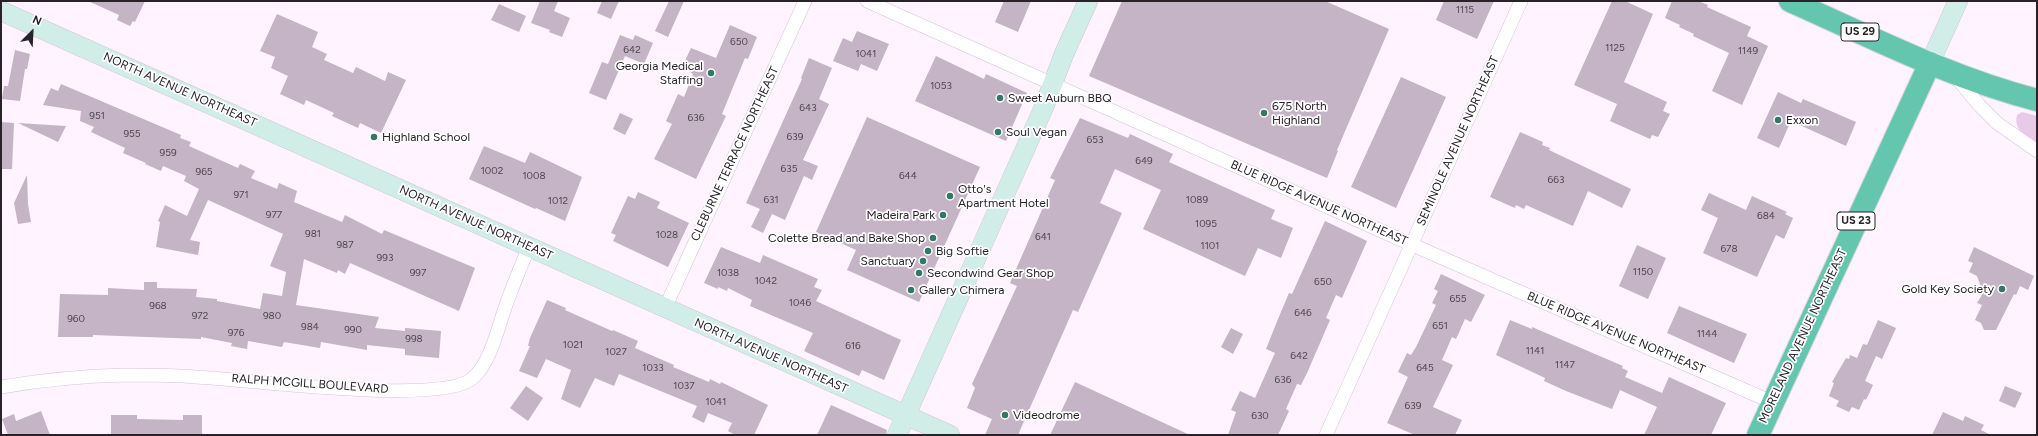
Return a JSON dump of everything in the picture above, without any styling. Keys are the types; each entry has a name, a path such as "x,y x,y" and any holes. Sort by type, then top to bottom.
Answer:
{"highway":[{"name":"US 29","path":"1790,1 1930,63"},
{"path":"1930,63 1990,86 2037,100"},
{"name":"MORELAND AVENUE NORTHEAST","path":"1758,435 1930,63"}],"main road":[{"path":"897,435 1053,85 1064,54 1088,1"},
{"path":"1930,63 1958,1"},
{"name":"NORTH AVENUE NORTHEAST","path":"1,11 950,435"}],"street":[{"name":"CLEBURNE TERRACE NORTHEAST","path":"665,308 805,1"},
{"name":"BLUE RIDGE AVENUE NORTHEAST","path":"867,1 1053,85 1772,402"},
{"name":"SEMINOLE AVENUE NORTHEAST","path":"1326,435 1521,1"},
{"path":"1952,72 1979,105 1997,123 2037,151"},
{"name":"RALPH MCGILL BOULEVARD","path":"1,387 70,378 125,375 197,376 346,389 405,390 456,388 473,379 484,365 517,274 529,247"}],"shaded area":[{"path":"2022,112 2037,116 2037,145 2022,133 2017,125 2017,115"}],"building":[{"path":"88,1 145,1 135,22 133,21 130,26 117,20 119,15"},
{"path":"540,1 558,1 554,11 570,18 562,37 549,32 550,30 531,23"},
{"path":"602,1 619,1 611,19 597,13"},
{"path":"669,1 684,1 668,37 655,31"},
{"path":"1004,1 1031,1 1018,32 995,22"},
{"name":"675 North Highland","path":"1122,1 1325,1 1389,29 1337,150 1338,151 1327,178 1089,76"},
{"path":"1444,1 1494,1 1477,39 1436,20"},
{"path":"1612,1 1625,1 1653,14 1624,82 1667,102 1663,111 1670,114 1658,137 1652,135 1650,139 1610,121 1617,104 1574,85"},
{"path":"1672,1 1698,1 1708,5 1707,7 1751,27 1747,36 1768,46 1742,105 1712,91 1729,53 1693,36 1694,34 1679,27 1680,25 1665,18"},
{"path":"499,4 526,16 519,32 491,20"},
{"path":"277,14 318,32 312,47 327,54 324,60 353,73 356,67 385,81 388,72 406,80 381,133 360,123 358,128 332,116 334,113 306,100 304,105 280,94 288,76 271,68 275,57 260,51"},
{"path":"730,25 757,37 748,59 745,58 722,114 726,116 696,179 654,159 672,124 666,121 678,94 684,97 693,74 690,72 694,65 685,61 691,48 716,58"},
{"path":"857,31 889,44 877,71 861,64 858,71 833,61 843,38 852,42"},
{"path":"620,35 633,40 635,35 653,43 644,64 625,56 606,100 589,93 602,62 608,64"},
{"path":"15,50 30,54 27,69 25,69 20,101 2,99 4,86 8,86"},
{"path":"936,56 984,79 986,74 1027,93 1006,141 915,101"},
{"path":"809,58 832,68 819,99 829,104 803,160 818,166 812,180 804,176 785,220 772,214 763,233 751,227 760,209 746,203 802,79 801,78"},
{"path":"1401,77 1446,97 1396,208 1351,187"},
{"path":"61,84 181,135 180,138 191,142 189,146 209,155 238,168 240,164 255,171 251,178 277,189 279,183 297,191 294,202 342,222 345,215 382,234 384,230 475,268 459,311 350,263 345,274 338,270 337,273 304,259 296,305 379,317 375,328 405,331 405,328 441,331 439,358 405,355 405,349 367,345 367,350 321,342 320,348 284,342 282,347 248,341 247,349 231,346 232,343 201,337 201,339 93,335 93,337 58,337 60,294 108,295 108,288 144,290 144,282 157,282 157,288 197,289 196,297 217,299 217,301 260,309 263,293 282,296 286,272 270,266 283,234 208,200 190,240 200,242 198,255 156,247 160,222 158,221 165,205 187,216 199,189 184,181 186,176 163,166 161,171 145,164 146,163 123,153 125,148 91,132 94,127 80,121 81,111 43,105 51,88 58,91"},
{"path":"1778,92 1801,103 1803,99 1856,122 1846,146 1791,121 1779,148 1757,138"},
{"path":"620,113 633,119 625,135 613,129"},
{"path":"867,117 980,167 919,302 847,270 856,250 816,232"},
{"path":"1080,118 1128,138 1130,134 1173,154 1169,162 1275,210 1271,219 1293,228 1281,258 1258,248 1245,276 1143,229 1161,190 1115,169 1100,203 1122,213 1078,312 1073,310 1018,435 985,435 992,419 967,408 975,388 972,384 1017,286 1010,283 1055,180 1050,178"},
{"path":"1,122 14,123 12,169 1,169"},
{"path":"18,123 66,126 58,142"},
{"path":"1520,132 1543,142 1542,145 1550,148 1549,150 1631,189 1622,208 1588,191 1573,226 1526,205 1524,209 1516,205 1515,208 1490,197"},
{"path":"484,146 525,163 530,152 582,177 565,221 469,179"},
{"path":"27,175 28,204 31,222 18,224 14,203"},
{"path":"638,192 660,202 657,208 689,223 668,267 613,241 616,235 611,233 628,196 635,199"},
{"path":"1709,193 1746,210 1752,196 1787,212 1785,214 1793,218 1784,239 1776,235 1757,277 1703,253 1718,218 1701,210"},
{"path":"1325,221 1367,241 1342,298 1336,295 1326,318 1330,320 1301,385 1297,384 1286,409 1289,411 1278,435 1228,435 1236,412 1231,410 1240,391 1255,398 1275,353 1266,349 1289,293 1292,294"},
{"path":"1637,245 1666,258 1648,299 1619,286"},
{"path":"721,247 760,263 763,255 818,279 814,287 822,290 816,301 901,340 884,380 862,370 859,376 804,351 813,333 750,306 752,300 728,288 727,291 704,283"},
{"name":"Gold Key Society","path":"1974,247 2034,276 2028,290 2020,286 2016,295 2014,294 1996,330 1984,330 1981,323 1975,320 1982,305 1977,303 1983,293 1977,276 1969,272 1973,263 1968,261"},
{"path":"1441,274 1485,295 1471,322 1465,319 1456,339 1452,337 1442,360 1453,365 1433,407 1462,420 1455,435 1415,435 1387,423 1408,377 1398,372 1407,353 1411,355 1416,347 1436,305 1432,303 1438,291 1434,289"},
{"path":"547,300 566,308 565,310 638,341 635,348 674,365 673,367 709,382 710,379 720,384 721,382 768,405 754,435 735,435 728,431 732,423 708,413 704,423 692,417 697,406 619,374 614,386 595,378 580,408 561,399 571,370 546,359 537,378 519,371 530,346 528,346 530,338"},
{"path":"1679,306 1747,334 1734,363 1667,333"},
{"path":"1510,320 1532,329 1532,327 1623,366 1622,368 1628,371 1625,377 1662,393 1669,377 1726,403 1711,435 1644,435 1657,407 1620,390 1612,409 1544,381 1545,378 1496,355"},
{"path":"1878,320 1896,328 1882,359 1876,356 1865,381 1873,385 1866,400 1864,399 1859,410 1852,407 1849,412 1836,406 1839,401 1829,396 1834,383 1832,382 1846,358 1849,359 1850,355 1857,358 1863,344 1867,345"},
{"path":"1231,328 1243,334 1233,354 1221,347"},
{"path":"1075,382 1190,435 1050,435"},
{"path":"526,386 543,398 528,421 510,408"},
{"path":"2005,386 2022,393 2015,408 1999,401"},
{"path":"831,405 887,430 886,435 817,435"},
{"path":"41,411 50,435 8,435 2,419 14,414 16,421"},
{"path":"1943,412 1963,421 1965,416 1984,425 1981,430 1991,435 1932,435"},
{"path":"111,415 137,415 137,419 183,420 183,415 202,415 202,435 111,435"}],"place":[{"name":"Georgia Medical Staffing","path":"711,73"},
{"name":"Sweet Auburn BBQ","path":"1000,98"},
{"name":"675 North Highland","path":"1264,113"},
{"name":"Exxon","path":"1778,120"},
{"name":"Soul Vegan","path":"998,132"},
{"name":"Highland School","path":"374,137"},
{"name":"Otto's Apartment Hotel","path":"950,196"},
{"name":"Madeira Park","path":"943,215"},
{"name":"Colette Bread and Bake Shop","path":"933,238"},
{"name":"Big Softie","path":"928,251"},
{"name":"Sanctuary","path":"923,261"},
{"name":"Secondwind Gear Shop","path":"919,273"},
{"name":"Gold Key Society","path":"2002,289"},
{"name":"Gallery Chimera","path":"911,290"},
{"name":"Videodrome","path":"1005,415"}]}
